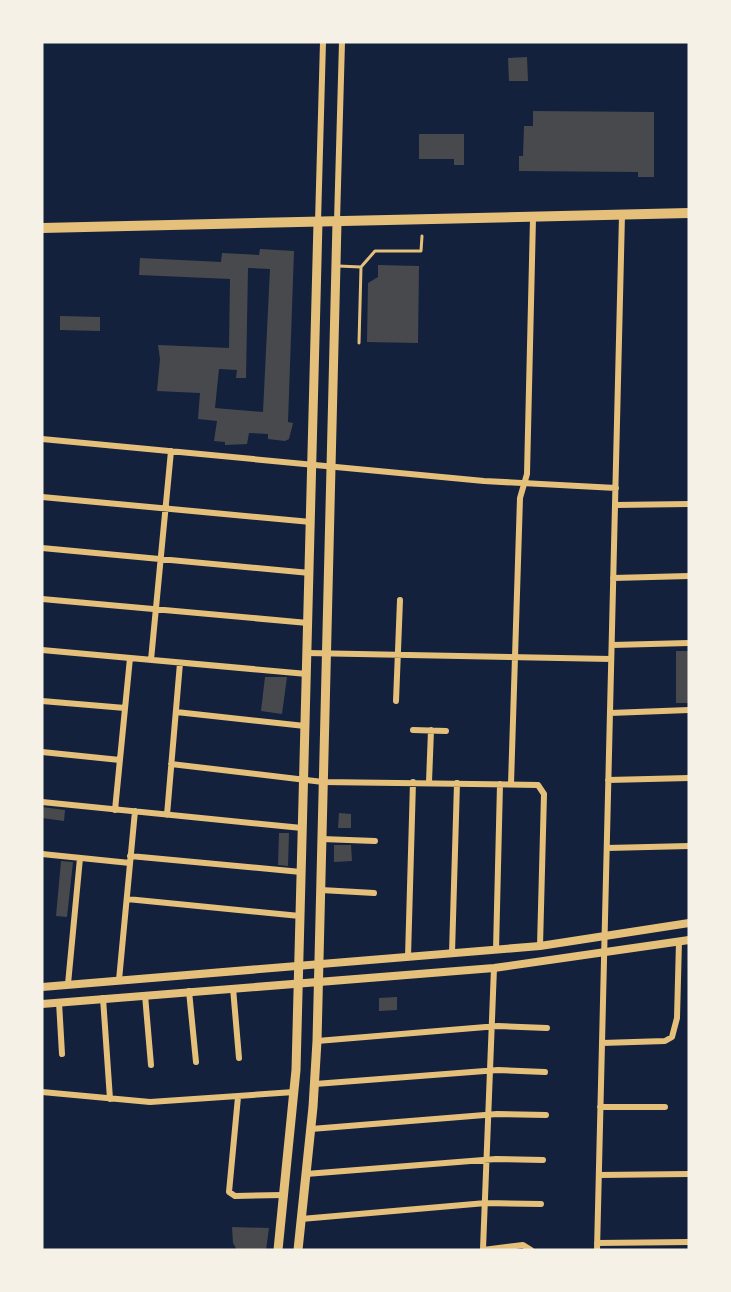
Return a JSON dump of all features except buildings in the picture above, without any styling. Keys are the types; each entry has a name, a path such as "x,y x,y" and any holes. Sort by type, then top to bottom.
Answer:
{"main road":[{"path":"42,228 689,213"},
{"path":"278,1250 294,1092 318,222"},
{"path":"298,1250 311,1129 317,1041 337,222"}],"street":[{"path":"318,222 323,42"},
{"path":"337,222 342,42"},
{"path":"622,215 597,1246 689,1242"},
{"path":"511,784 520,498 527,474 533,218"},
{"path":"42,439 313,464 331,468 524,484 616,488"},
{"path":"152,660 171,451"},
{"path":"42,497 311,522"},
{"path":"615,505 689,504"},
{"path":"42,548 310,573"},
{"path":"613,578 689,576"},
{"path":"42,599 308,623"},
{"path":"396,701 400,600"},
{"path":"612,645 689,643"},
{"path":"42,650 307,674"},
{"path":"307,653 612,659"},
{"path":"115,810 130,658"},
{"path":"167,815 180,663"},
{"path":"42,701 125,708"},
{"path":"610,713 689,710"},
{"path":"176,712 305,726"},
{"path":"413,730 446,730"},
{"path":"429,782 432,730"},
{"path":"42,752 120,760"},
{"path":"171,764 323,782 429,782 541,787 544,794 540,946"},
{"path":"608,780 689,778"},
{"path":"408,957 413,782"},
{"path":"452,953 457,783"},
{"path":"495,950 500,784"},
{"path":"42,802 302,828"},
{"path":"119,980 135,812"},
{"path":"322,839 375,841"},
{"path":"607,848 689,846"},
{"path":"42,854 301,872"},
{"path":"68,984 81,858"},
{"path":"321,890 375,893"},
{"path":"127,899 300,916"},
{"path":"42,987 540,946 689,923"},
{"path":"42,1004 319,980 494,968 689,940"},
{"path":"602,1043 665,1041 672,1037 677,1018 679,941"},
{"path":"494,968 483,1250 523,1245 531,1249"},
{"path":"233,988 239,1058"},
{"path":"189,991 196,1062"},
{"path":"146,995 151,1065"},
{"path":"103,998 110,1099"},
{"path":"59,1002 62,1053"},
{"path":"317,1041 492,1027 547,1028"},
{"path":"315,1084 490,1072 545,1072"},
{"path":"42,1092 150,1102 294,1092"},
{"path":"238,1097 229,1192 235,1196 283,1195"},
{"path":"600,1107 665,1107"},
{"path":"311,1129 489,1115 546,1115"},
{"path":"306,1174 488,1160 543,1160"},
{"path":"599,1176 689,1174"},
{"path":"301,1219 486,1203 542,1204"}],"lane":[{"path":"359,343 361,267 375,251 421,251 422,236"},
{"path":"336,266 361,267"}]}
